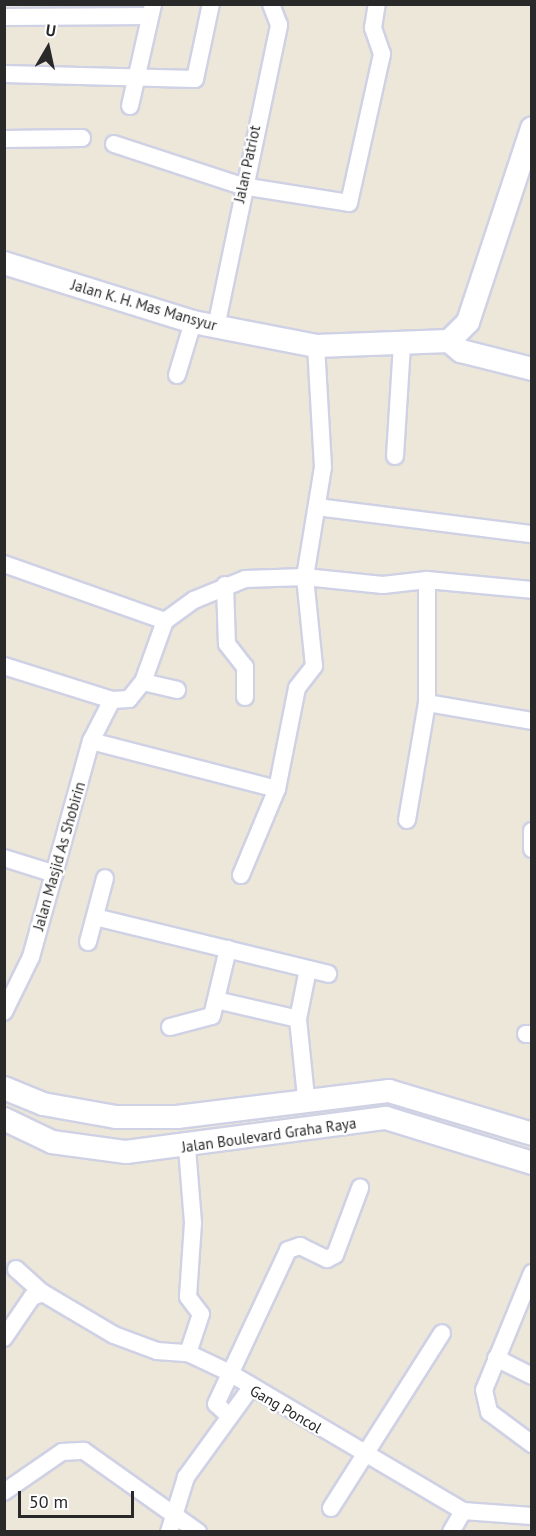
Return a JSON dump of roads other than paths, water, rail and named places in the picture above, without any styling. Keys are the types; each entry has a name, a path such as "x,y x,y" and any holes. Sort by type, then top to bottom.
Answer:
{"main road":[{"path":"531,128 468,322 448,341 460,351 531,369"},
{"name":"Jalan K. H. Mas Mansyur","path":"4,263 193,322 316,346 402,346 448,341"},
{"name":"Jalan Boulevard Graha Raya","path":"4,1088 43,1104 116,1117 177,1117 306,1098 389,1091 531,1134"},
{"path":"386,1118 389,1091"},
{"name":"Jalan Boulevard Graha Raya","path":"4,1119 52,1142 126,1152 187,1148 386,1118 531,1163"}],"street":[{"path":"4,74 137,74 195,79 211,4"},
{"name":"Jalan Patriot","path":"216,327 242,186 281,17 272,4"},
{"path":"114,144 242,186 341,205 350,201 382,54 373,28 377,4"},
{"path":"4,17 151,10 130,106"},
{"path":"4,139 82,138"},
{"path":"177,375 193,322"},
{"path":"241,875 277,789 297,688 314,666 305,577 323,468 316,346"},
{"path":"395,456 402,346"},
{"path":"317,507 531,534"},
{"path":"4,564 165,621"},
{"path":"4,666 111,700 129,699 142,682 165,621 225,585 305,577 383,585 427,580 531,590"},
{"path":"407,820 427,704 427,580"},
{"path":"225,585 228,644 245,667 245,697"},
{"path":"142,682 177,690"},
{"name":"Jalan Masjid As Shobirin","path":"4,1012 31,957 91,741 111,700"},
{"path":"427,704 531,721"},
{"path":"91,741 277,789"},
{"path":"531,831 531,849"},
{"path":"4,858 55,874"},
{"path":"88,942 105,878"},
{"path":"95,916 328,974"},
{"path":"170,1027 212,1016 228,949"},
{"path":"306,1098 298,1019 308,969"},
{"path":"216,1000 298,1019"},
{"path":"187,1148 193,1223 189,1297 201,1314 188,1353"},
{"path":"228,1415 216,1404 228,1372 288,1250 300,1246 327,1259 335,1255 360,1188"},
{"name":"Gang Poncol","path":"16,1269 43,1293 114,1335 157,1351 188,1353 228,1372 250,1389 463,1512 531,1516"},
{"path":"531,1273 527,1299 496,1358 485,1402 531,1444"},
{"path":"4,1338 32,1297 43,1293"},
{"path":"331,1508 442,1333"},
{"path":"496,1358 531,1376"},
{"path":"169,1532 172,1513 186,1477 228,1415 250,1389"},
{"path":"4,1492 62,1452 84,1451 198,1532"},
{"path":"451,1532 463,1512"}]}
